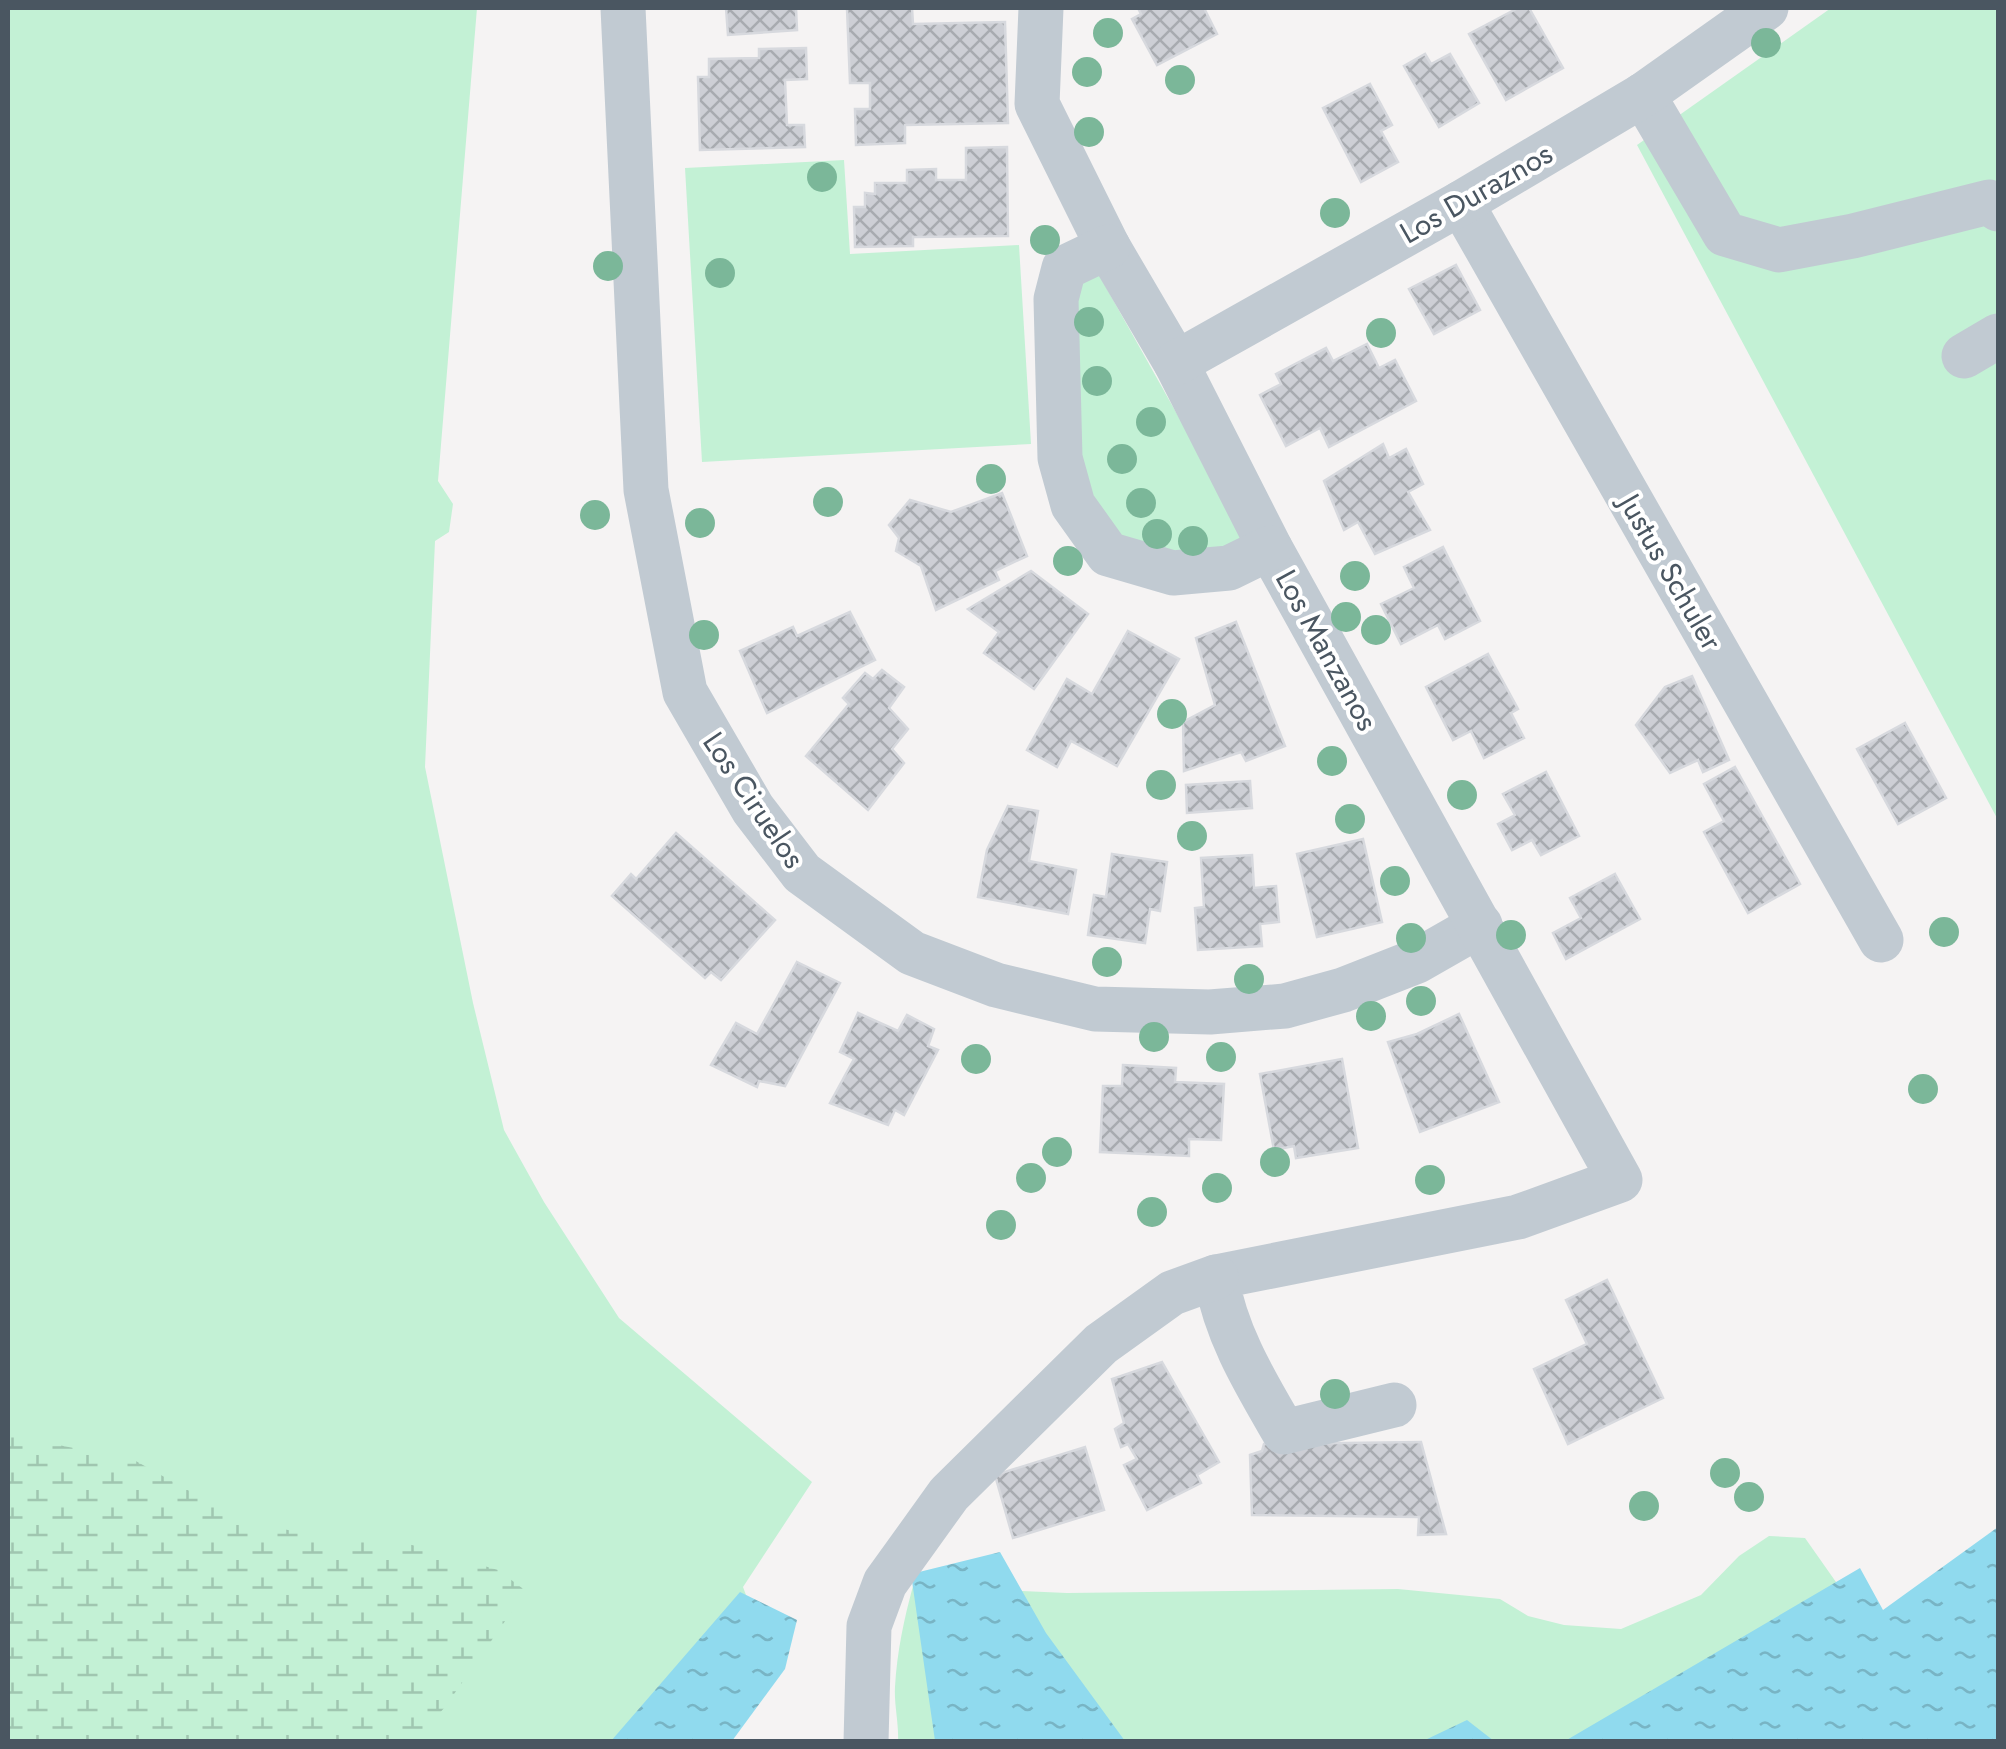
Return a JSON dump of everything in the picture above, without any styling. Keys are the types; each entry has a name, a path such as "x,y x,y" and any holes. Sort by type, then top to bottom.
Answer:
{"street":[{"name":"Los Ciruelos","path":"623,8 646,490 685,692 753,809 802,872 912,953 996,986 1095,1009 1210,1012 1285,1006 1343,990 1418,961 1480,925"},
{"name":"Los Manzanos","path":"1041,8 1037,104 1108,246 1176,363 1270,548 1620,1180 1518,1217 1216,1277"},
{"name":"Los Duraznos","path":"1176,363 1643,95 1766,8"},
{"path":"1643,95 1725,234 1779,250 1989,202 1998,209"},
{"name":"Justus Schuler","path":"1460,203 1881,940"},
{"path":"1108,246 1064,268 1056,299 1060,458 1073,504 1108,554 1174,574 1229,568 1270,548"},
{"path":"866,1742 870,1626 885,1583 949,1494 1101,1344 1172,1293 1216,1277 1221,1306 1241,1357 1284,1432 1394,1405"}],"green space":[{"path":"8,8 477,8 438,481 453,504 449,532 435,541 425,767 473,1003 504,1130 544,1202 619,1318 812,1482 743,1587 753,1614 690,1741 8,1742"},
{"path":"1831,8 1998,8 1998,820 1637,145"},
{"path":"844,160 850,254 1019,245 1031,444 702,462 685,168"},
{"path":"1098,273 1247,539 1227,558 1113,542 1078,492 1071,284"},
{"path":"8,1435 134,1460 243,1521 333,1539 412,1545 498,1570 526,1591 445,1707 415,1741 8,1741"},
{"path":"1769,1536 1805,1538 1843,1592 1627,1741 898,1742 896,1674 913,1586 1067,1593 1398,1589 1500,1599 1528,1616 1564,1625 1621,1629 1701,1595 1739,1556"}],"water":[{"path":"1998,1527 1998,1741 1565,1741 1860,1568 1883,1610"},
{"path":"1000,1552 1046,1633 1125,1741 935,1741 911,1574"},
{"path":"740,1592 797,1620 785,1669 732,1741 611,1741"},
{"path":"1467,1720 1494,1741 1423,1741"}],"building":[{"path":"726,8 796,8 797,30 728,35"},
{"path":"847,8 912,8 913,24 1005,22 1008,123 905,125 905,143 856,145 855,109 870,109 870,83 850,83"},
{"path":"1138,8 1204,8 1217,34 1157,65 1132,19 1141,14"},
{"path":"1518,8 1529,8 1563,68 1506,100 1469,34"},
{"path":"806,48 807,79 785,80 787,125 804,125 805,147 700,150 698,77 709,77 709,59 759,58 759,49"},
{"path":"1425,54 1431,64 1450,54 1479,103 1439,127 1404,66"},
{"path":"1370,84 1392,125 1381,131 1398,162 1361,182 1323,108"},
{"path":"1007,147 1008,236 913,237 913,246 855,247 854,207 865,207 865,193 875,194 875,183 907,183 907,170 936,169 936,180 966,180 966,148"},
{"path":"1456,265 1480,310 1434,334 1409,289"},
{"path":"1367,344 1379,368 1395,360 1416,401 1329,447 1320,428 1286,446 1260,395 1281,384 1276,374 1326,348 1333,361"},
{"path":"1383,444 1389,458 1406,449 1423,484 1408,492 1430,530 1375,554 1358,522 1344,530 1324,481"},
{"path":"1002,493 1027,556 995,571 999,580 936,610 921,566 896,551 899,538 889,525 910,500 951,512"},
{"path":"1443,547 1480,621 1445,639 1438,625 1401,644 1381,604 1414,588 1404,567"},
{"path":"1031,571 1088,614 1034,689 984,653 999,632 968,609"},
{"path":"850,612 875,660 767,713 740,651 793,627 797,636"},
{"path":"1236,622 1285,746 1246,761 1241,752 1184,771 1183,722 1215,705 1196,638"},
{"path":"1128,631 1179,659 1117,766 1071,741 1057,767 1027,750 1067,679 1092,694"},
{"path":"1488,654 1518,709 1511,713 1524,738 1484,758 1471,731 1453,740 1426,687"},
{"path":"882,670 904,687 889,708 908,729 892,749 904,763 868,810 806,756 849,704 843,698 865,673 873,679"},
{"path":"1692,676 1729,760 1703,772 1698,760 1670,773 1636,725 1665,687"},
{"path":"1905,723 1946,798 1898,824 1857,749"},
{"path":"1735,767 1800,884 1748,913 1704,832 1724,821 1704,784"},
{"path":"1546,772 1579,836 1541,855 1532,840 1512,850 1498,824 1515,815 1503,794"},
{"path":"1250,781 1252,808 1187,813 1186,785"},
{"path":"1008,806 1038,811 1029,861 1076,870 1068,914 978,897 987,850"},
{"path":"676,833 775,920 721,980 711,972 705,978 612,896 631,874 636,879"},
{"path":"1363,839 1382,922 1317,937 1297,854"},
{"path":"1112,854 1167,862 1160,911 1150,909 1145,943 1088,935 1094,895 1106,897"},
{"path":"1252,855 1254,888 1276,886 1279,922 1260,924 1262,946 1198,950 1195,908 1204,907 1201,858"},
{"path":"1615,874 1640,919 1566,959 1553,933 1581,918 1570,898"},
{"path":"797,962 840,983 785,1086 759,1081 757,1087 711,1065 736,1023 757,1034"},
{"path":"858,1013 898,1031 907,1015 934,1029 928,1046 938,1050 904,1115 895,1110 888,1125 830,1103 854,1059 840,1052"},
{"path":"1459,1014 1499,1102 1420,1132 1388,1042 1417,1034"},
{"path":"1342,1059 1358,1148 1296,1158 1294,1146 1274,1150 1260,1074"},
{"path":"1123,1065 1176,1068 1175,1082 1224,1084 1221,1140 1189,1139 1189,1156 1100,1152 1103,1086 1122,1086"},
{"path":"1607,1280 1663,1398 1568,1444 1534,1369 1587,1344 1566,1300"},
{"path":"1162,1362 1219,1462 1197,1475 1201,1483 1147,1510 1124,1465 1137,1459 1128,1444 1121,1447 1115,1429 1124,1423 1112,1379"},
{"path":"1421,1442 1446,1534 1418,1535 1419,1517 1252,1515 1250,1455 1262,1451 1264,1444"},
{"path":"1085,1447 1104,1510 1013,1538 995,1475"}]}
